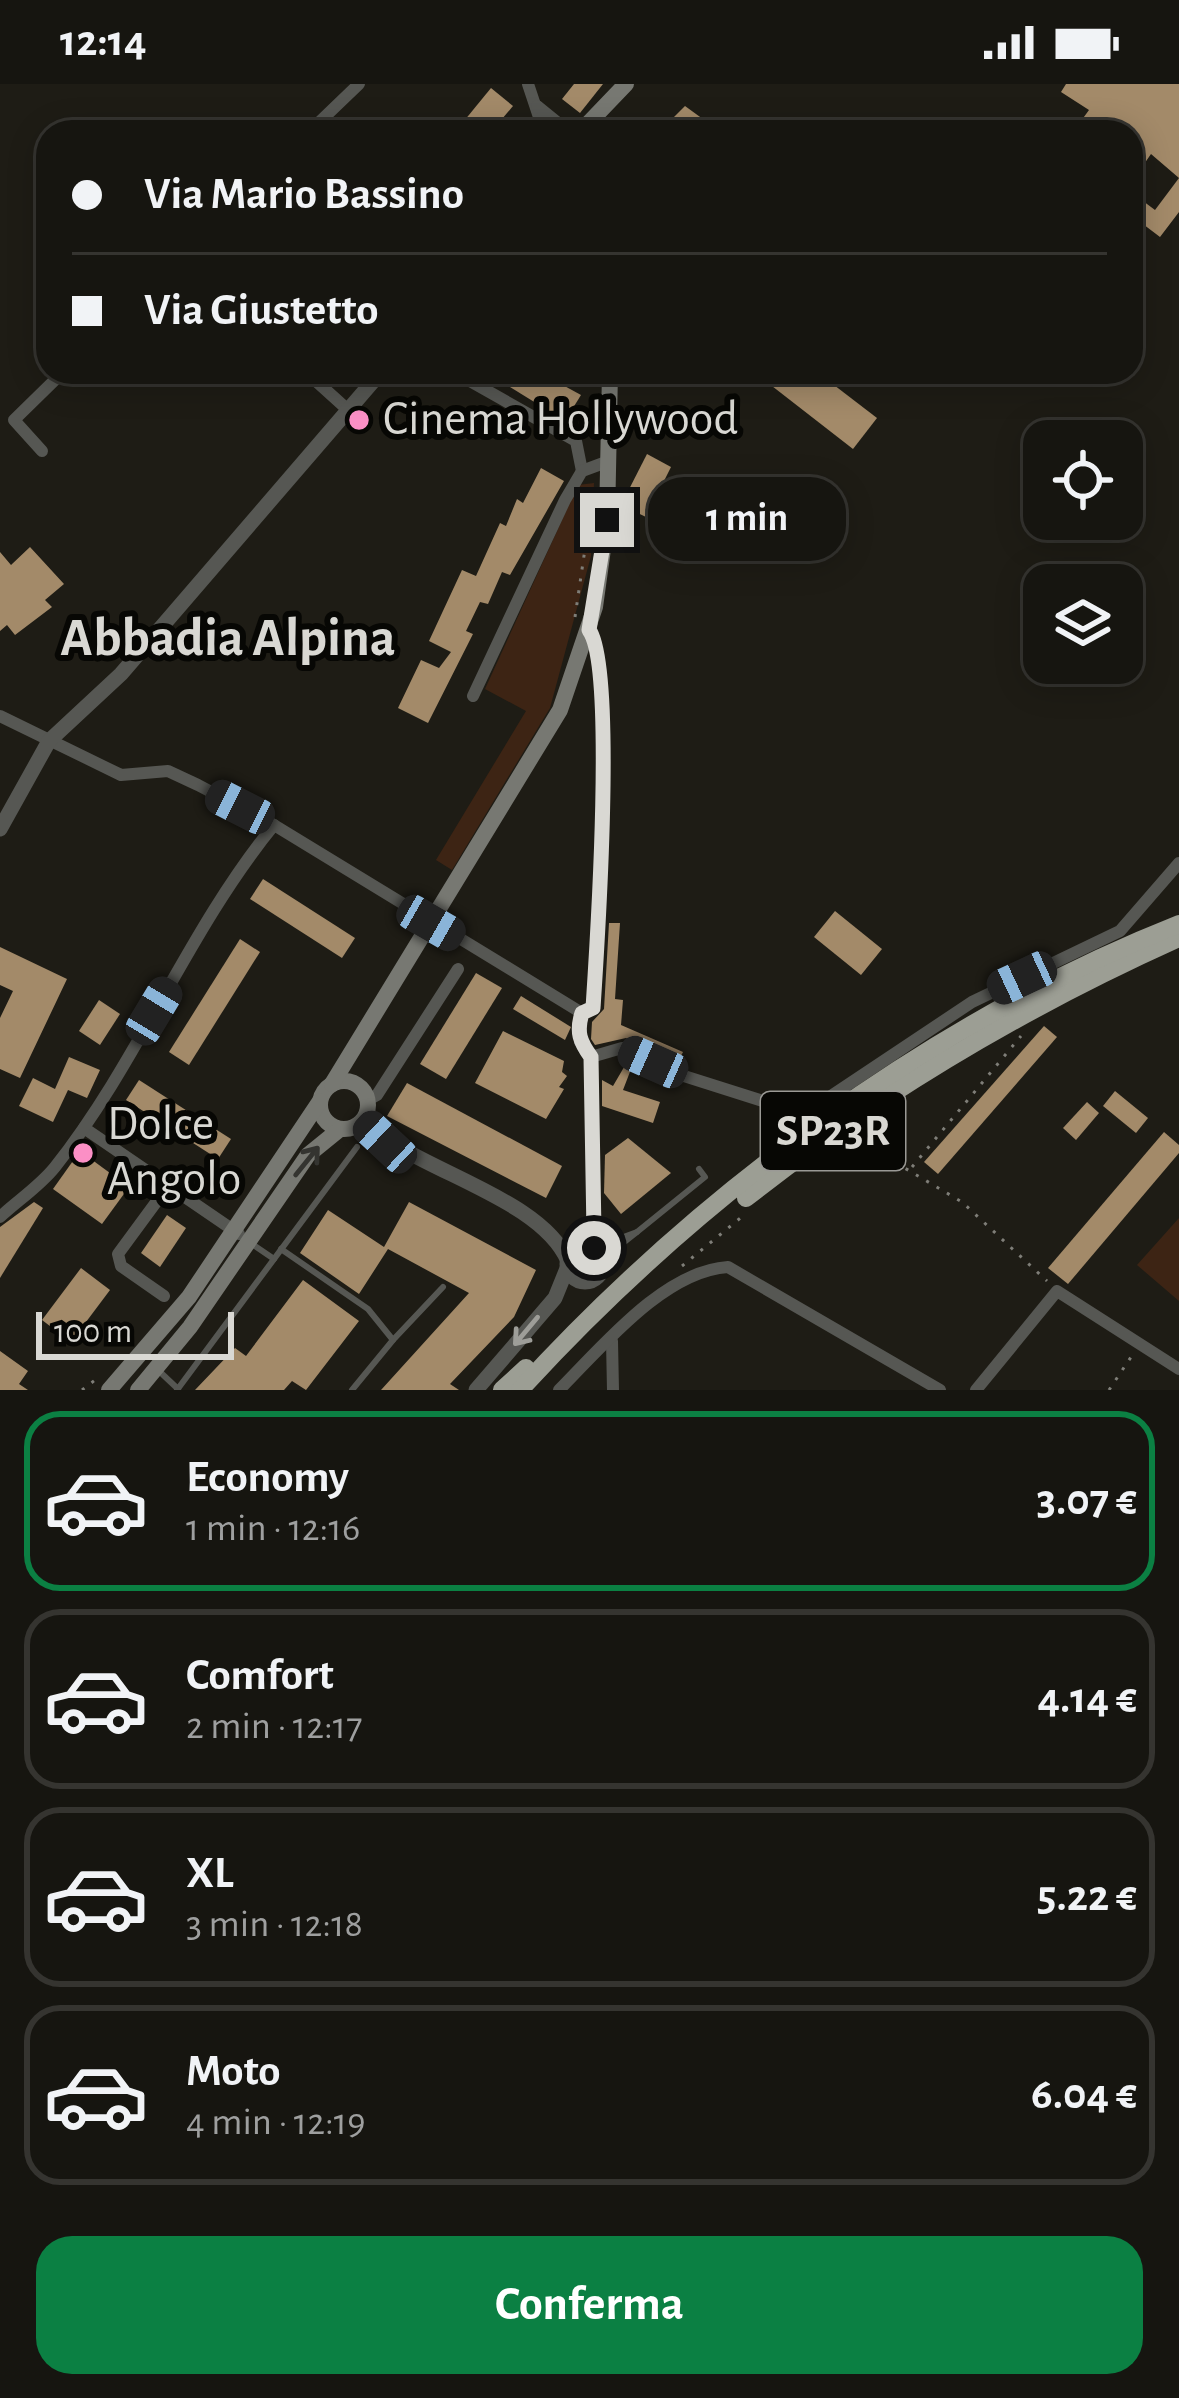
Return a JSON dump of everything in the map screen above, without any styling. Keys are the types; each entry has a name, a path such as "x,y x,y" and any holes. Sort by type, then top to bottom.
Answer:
{"highway":[{"name":"SP23R","path":"520,1390 600,1310 740,1186 868,1092 1040,990 1179,924"},
{"name":"SP23R","path":"533,1390 680,1252 812,1146 989,1033 1179,938"},
{"path":"502,1390 573,1325 600,1310"}],"main road":[{"path":"592,120 626,84"},
{"path":"605,120 609,103"},
{"path":"243,1237 320,1101 560,710 607,520 610,384"},
{"path":"138,1390 150,1362 308,1155 340,1129 362,1121 368,1100 355,1083 361,1036"},
{"path":"332,1084 355,1083"},
{"path":"320,1101 327,1122 340,1129"},
{"path":"110,1390 150,1362"}],"street":[{"path":"321,120 358,84"},
{"path":"528,84 540,120"},
{"path":"534,104 554,120"},
{"path":"42,452 14,420 51,384"},
{"path":"319,384 348,410"},
{"path":"0,829 50,741 122,674 371,384"},
{"path":"473,696 582,471 575,441 475,384"},
{"path":"582,471 609,460"},
{"path":"581,625 596,642 602,834 593,1008 582,1013"},
{"path":"0,716 121,775 168,771 274,825 582,1013"},
{"path":"0,1217 51,1172 84,1128 224,894 274,825"},
{"path":"591,1057 622,1048 684,1076 804,1114 972,1002 1120,932 1179,863"},
{"path":"368,1100 377,1095 458,969"},
{"path":"519,1211 550,1235 576,1279 588,1282 602,1271 592,1250 591,1057 580,1042 582,1013"},
{"path":"362,1121 385,1142 592,1250"},
{"path":"84,1128 243,1237"},
{"path":"164,1296 121,1266 118,1254 168,1186"},
{"path":"476,1390 554,1298 568,1264 592,1250"},
{"path":"559,1390 682,1281 707,1269 728,1267 940,1390"},
{"path":"976,1390 1057,1291 1179,1369"},
{"path":"612,1340 613,1390"}],"lane":[{"path":"150,1362 177,1389 357,1147"},
{"path":"592,1250 637,1232 705,1178 699,1168"},
{"path":"592,1250 637,1232"},
{"path":"243,1237 274,1259"},
{"path":"281,1249 368,1309 393,1340"},
{"path":"352,1390 443,1287"}],"path":[{"path":"581,625 593,493"},
{"path":"910,1168 1033,1022"},
{"path":"849,1137 962,1202 1057,1291"},
{"path":"679,1269 754,1207"},
{"path":"1109,1390 1139,1345"}],"shaded area":[{"path":"594,483 591,556 550,708 452,870 436,860 526,711 485,689 578,485"},
{"path":"1179,1218 1179,1301 1137,1265"}],"building":[{"path":"574,84 603,84 580,113 562,99"},
{"path":"1066,84 1179,84 1179,178 1151,154 1143,166 1143,120 1082,120 1089,110 1061,92"},
{"path":"491,88 513,106 501,120 465,120"},
{"path":"685,106 704,120 671,120"},
{"path":"1179,178 1179,212 1160,237 1143,224 1143,201 1155,210"},
{"path":"505,384 561,384 581,395 565,421"},
{"path":"769,384 833,384 877,418 853,449"},
{"path":"647,454 671,467 646,517 621,505"},
{"path":"541,468 564,481 510,575 502,572 488,604 480,602 466,631 473,634 428,723 398,708 421,660 439,668 451,652 429,641 462,570 476,576 500,523 506,526 517,499 523,503"},
{"path":"30,547 64,584 45,600 52,607 15,635 7,625 0,631 0,552 11,565"},
{"path":"263,879 355,938 342,958 250,899"},
{"path":"835,911 882,949 861,975 814,937"},
{"path":"609,923 620,923 615,999 623,1000 621,1025 683,1052 678,1062 626,1038 595,1045 591,1039 592,1022 604,1009"},
{"path":"240,939 260,952 189,1065 169,1052"},
{"path":"0,947 67,979 20,1078 0,1069 0,1018 13,991 0,985"},
{"path":"476,973 502,988 446,1079 420,1064"},
{"path":"521,996 571,1027 565,1040 513,1009"},
{"path":"99,1000 120,1014 100,1045 79,1031"},
{"path":"1044,1026 1057,1037 938,1174 924,1162"},
{"path":"503,1031 564,1061 562,1072 567,1076 559,1087 564,1089 546,1119 475,1083"},
{"path":"69,1057 100,1070 87,1098 68,1090 53,1122 19,1106 33,1078 55,1089"},
{"path":"627,1062 633,1064 623,1090 660,1102 653,1123 602,1106 602,1080 613,1086"},
{"path":"139,1080 231,1139 218,1159 126,1100"},
{"path":"407,1083 562,1166 546,1198 387,1116"},
{"path":"1115,1091 1148,1118 1136,1133 1103,1106"},
{"path":"1087,1102 1099,1113 1076,1140 1063,1128"},
{"path":"1164,1132 1179,1145 1179,1153 1068,1284 1048,1268"},
{"path":"628,1138 671,1173 621,1214 604,1193 605,1155"},
{"path":"80,1151 129,1187 102,1224 53,1189"},
{"path":"34,1202 43,1208 0,1278 0,1227"},
{"path":"409,1202 536,1270 514,1317 450,1384 459,1390 381,1390 469,1293 388,1249 359,1294 300,1253 328,1210 384,1247"},
{"path":"167,1215 186,1228 160,1267 141,1253"},
{"path":"81,1268 110,1290 71,1342 42,1320"},
{"path":"303,1280 359,1321 306,1390 292,1381 284,1390 195,1390 235,1348 246,1356"},
{"path":"0,1351 28,1371 19,1384 28,1390 0,1390"}],"place":[{"name":"Cinema Hollywood","path":"359,420"},
{"name":"Dolce Angolo","path":"83,1153"}],"district":[{"name":"Abbadia Alpina","path":"228,639"}],"route":[{"path":"594,1248 589,1246 594,1233 589,1162 591,1057 580,1042 578,1025 582,1013 593,1008 602,834 600,683 596,642 589,630 607,520"}]}
